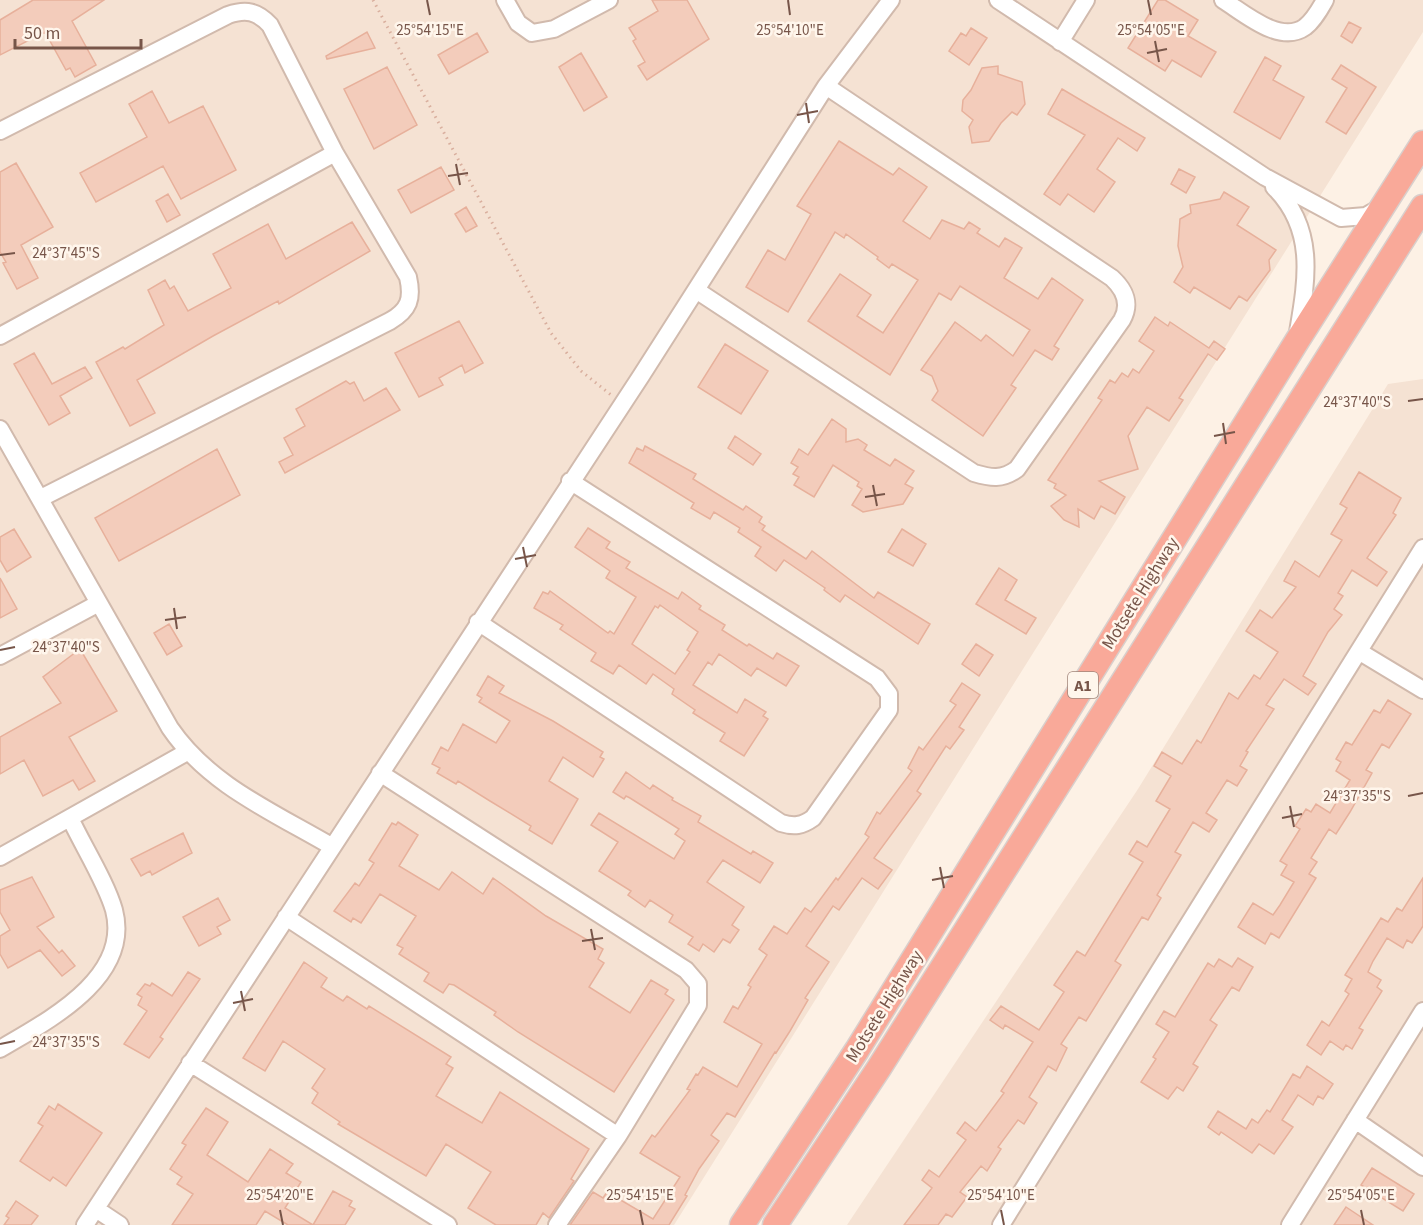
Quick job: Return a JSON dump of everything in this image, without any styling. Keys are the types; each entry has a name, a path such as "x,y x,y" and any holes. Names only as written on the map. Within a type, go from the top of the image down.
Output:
{"highway":[{"name":"Motsete Highway","path":"742,1225 857,1050 1297,341 1423,143"},
{"name":"Motsete Highway","path":"775,1225 879,1068 1423,207"}],"street":[{"path":"505,0 518,23 532,33 554,28 609,0"},
{"path":"85,1225 622,404 826,86 891,0"},
{"path":"998,0 1265,177 1341,218 1366,216 1384,205"},
{"path":"1060,42 1086,0"},
{"path":"1223,0 1282,32 1304,28 1325,0"},
{"path":"0,131 228,15 240,11 251,12 261,16 270,25 335,153 408,278 412,292 409,305 402,315 41,498"},
{"path":"696,290 974,473 996,479 1009,475 1017,469 1122,321 1127,311 1126,298 1122,287 1112,278 826,86"},
{"path":"0,336 335,153"},
{"path":"1265,177 1286,199 1297,221 1304,244 1308,271 1297,341"},
{"path":"0,429 6,457 41,498 99,603 187,752 218,780 331,846"},
{"path":"478,621 781,823 789,825 797,826 813,818 889,710 889,694 877,678 570,481"},
{"path":"1001,1225 1423,548"},
{"path":"0,656 99,603"},
{"path":"1360,652 1423,690"},
{"path":"0,857 187,752"},
{"path":"380,772 694,977 700,994 698,1005 618,1136 557,1225"},
{"path":"0,1049 66,1010 80,998 112,953 117,930 113,909 70,818"},
{"path":"286,917 618,1136"},
{"path":"1290,1225 1423,1011"},
{"path":"190,1063 448,1225"},
{"path":"1355,1120 1423,1167"},
{"path":"96,1209 120,1225"}],"path":[{"path":"373,0 551,333 581,371 622,404"}],"shaded area":[{"path":"0,0 1423,0 1423,32 674,1225 0,1225"},
{"path":"1423,379 1423,1225 847,1225 1138,789 1388,384"}],"building":[{"path":"33,0 104,0 72,21 96,65 75,77 70,68 66,70 45,32 0,55 0,20"},
{"path":"652,0 687,0 709,39 647,80 638,66 645,62 633,41 636,39 629,28 658,11"},
{"path":"1158,0 1165,0 1198,20 1188,36 1216,52 1201,77 1172,60 1165,71 1128,48"},
{"path":"1349,22 1361,28 1352,43 1341,36"},
{"path":"971,28 987,38 969,65 949,51 961,33 966,36"},
{"path":"367,32 375,48 327,59 326,56"},
{"path":"477,33 488,52 449,74 438,55"},
{"path":"581,53 607,97 584,111 559,67"},
{"path":"1265,57 1281,66 1273,80 1304,97 1280,139 1234,112"},
{"path":"1341,65 1376,87 1346,134 1326,122 1347,88 1332,79"},
{"path":"998,66 998,74 1022,82 1025,104 1017,115 1012,112 1001,123 989,141 972,143 969,127 973,120 962,111 963,100 982,68"},
{"path":"387,67 417,125 374,149 344,89"},
{"path":"1062,89 1145,138 1137,151 1118,138 1097,169 1115,182 1094,212 1068,194 1060,205 1044,194 1085,135 1048,114"},
{"path":"152,91 169,123 203,106 236,170 181,199 163,166 96,202 80,173 147,137 129,104"},
{"path":"839,141 893,175 899,168 927,187 903,221 930,239 942,220 964,229 969,222 980,229 977,233 999,247 1005,238 1022,248 1004,278 1038,299 1052,278 1083,300 1054,346 1059,349 1052,360 1035,350 1011,385 1016,388 983,436 932,400 938,391 932,376 921,370 955,322 981,341 986,335 1013,356 1030,330 960,286 951,300 939,293 890,375 808,321 840,274 871,295 857,316 883,333 918,280 892,264 889,268 877,259 878,257 846,234 844,238 835,232 788,312 746,287 768,250 785,260 811,214 797,206"},
{"path":"16,163 53,227 21,245 38,278 17,289 3,263 6,262 0,252 0,172"},
{"path":"441,167 454,190 411,213 398,190"},
{"path":"1179,169 1195,177 1186,193 1171,184"},
{"path":"1224,192 1249,207 1237,225 1276,250 1269,260 1270,270 1247,301 1239,296 1230,309 1194,287 1190,293 1174,282 1183,267 1178,246 1180,219 1191,213 1190,205 1220,199"},
{"path":"168,194 180,215 167,222 156,201"},
{"path":"466,207 477,226 466,232 455,214"},
{"path":"352,222 370,251 279,304 278,301 137,380 155,413 130,426 96,362 123,347 125,349 164,325 148,290 165,280 170,289 174,286 188,311 231,288 213,254 268,224 286,259"},
{"path":"1155,317 1168,326 1170,322 1209,348 1214,341 1225,349 1217,360 1208,354 1179,398 1183,400 1169,421 1147,407 1128,436 1138,469 1099,481 1125,497 1115,514 1101,506 1094,519 1078,509 1079,527 1064,520 1051,506 1066,495 1054,488 1056,484 1048,480 1102,400 1098,398 1110,380 1115,383 1122,373 1128,377 1133,369 1139,373 1154,351 1139,341"},
{"path":"459,321 483,363 465,373 462,365 439,378 443,385 419,397 395,353"},
{"path":"725,344 768,371 741,414 698,387"},
{"path":"34,353 52,384 85,367 92,378 60,396 70,413 49,425 14,364"},
{"path":"346,381 350,384 354,382 364,401 386,388 400,410 285,473 279,462 293,455 284,438 305,426 296,409"},
{"path":"832,419 846,429 846,442 858,439 867,445 864,450 890,466 895,459 914,471 905,484 913,488 903,504 863,512 852,505 862,489 857,486 859,482 833,465 814,497 794,485 799,477 793,474 798,467 791,463 799,449 808,455"},
{"path":"735,436 761,454 753,465 728,448"},
{"path":"645,446 696,474 693,479 743,510 746,506 762,517 759,522 765,526 762,530 806,559 812,551 874,598 878,592 930,624 918,644 845,595 840,602 824,590 825,588 784,560 776,571 755,556 761,547 738,532 740,528 714,512 710,519 691,508 694,503 629,463 637,448 643,451"},
{"path":"217,449 240,495 119,561 95,518"},
{"path":"1359,472 1401,498 1393,513 1396,515 1367,558 1387,572 1377,586 1352,570 1338,593 1343,596 1334,609 1342,615 1328,632 1303,676 1316,684 1308,695 1284,679 1266,705 1274,709 1246,751 1248,752 1240,766 1247,770 1237,786 1227,780 1206,813 1217,820 1209,832 1193,822 1175,852 1181,855 1157,895 1161,898 1148,920 1142,917 1115,961 1121,965 1086,1021 1079,1017 1061,1044 1067,1048 1056,1071 1048,1066 1029,1097 1037,1103 1024,1124 1018,1120 998,1147 1001,1149 987,1171 981,1166 960,1192 967,1197 952,1217 946,1214 938,1225 904,1225 932,1188 922,1180 929,1170 939,1177 966,1140 957,1133 965,1122 976,1131 1004,1093 1001,1091 1033,1042 1005,1025 1003,1029 990,1020 1001,1006 1039,1030 1064,992 1054,985 1077,951 1085,956 1143,862 1129,854 1137,841 1147,847 1170,809 1156,801 1171,776 1154,766 1162,752 1182,764 1197,740 1201,743 1229,693 1238,699 1254,675 1260,679 1278,652 1246,631 1260,610 1272,618 1296,587 1284,581 1295,561 1319,577 1342,540 1331,534 1347,508 1340,504"},
{"path":"588,528 610,542 606,548 630,562 626,568 678,599 682,592 701,606 699,609 725,625 722,630 747,646 749,644 773,659 777,653 799,666 786,686 757,668 751,676 719,654 712,665 708,662 693,685 737,713 745,699 766,712 763,716 768,719 744,756 720,741 725,733 693,713 695,710 672,694 674,689 653,674 646,684 619,665 613,674 591,661 596,653 560,629 563,625 534,608 543,592 548,594 550,591 608,633 610,631 614,634 636,597 606,578 610,571 575,547","holes":["660,605 698,632 687,650 690,652 675,674 632,644 655,606 658,608"]},
{"path":"14,529 31,557 7,572 0,560 0,537"},
{"path":"902,529 926,544 913,566 888,552"},
{"path":"999,568 1017,580 1005,600 1036,618 1026,634 976,604"},
{"path":"0,578 17,609 0,618"},
{"path":"169,624 182,646 167,655 154,633"},
{"path":"976,644 993,655 979,676 962,664"},
{"path":"80,649 117,711 69,737 95,781 79,790 73,780 43,796 24,760 0,774 0,737 61,703 43,677"},
{"path":"488,676 504,686 499,693 553,721 603,752 600,757 604,759 593,777 563,757 549,781 578,799 552,844 529,830 531,826 458,781 456,784 437,773 440,768 432,764 441,747 448,751 463,724 496,743 510,721 479,702 482,698 477,695"},
{"path":"962,683 980,695 959,727 964,730 950,749 946,746 917,791 921,794 874,858 892,870 878,889 862,878 839,910 833,906 806,946 829,962 805,998 808,1000 790,1031 735,1117 727,1113 711,1135 719,1141 699,1169 685,1195 687,1196 669,1225 570,1225 593,1192 603,1198 607,1192 653,1219 680,1177 640,1153 652,1135 655,1137 659,1132 690,1090 687,1089 703,1067 737,1087 762,1044 724,1022 733,1006 738,1009 751,987 748,985 767,955 759,949 774,926 787,934 805,908 811,912 836,878 838,880 869,837 865,834 877,812 880,814 912,771 908,768 919,747 923,750 956,705 950,701"},
{"path":"1388,700 1411,714 1389,748 1382,744 1366,770 1372,773 1336,834 1329,829 1311,858 1317,862 1309,874 1316,878 1279,938 1271,933 1265,944 1238,927 1253,903 1273,915 1280,905 1294,882 1281,875 1287,865 1280,861 1300,829 1295,826 1306,809 1311,812 1316,804 1330,813 1350,780 1336,771 1341,762 1336,759 1346,742 1352,745 1374,710 1380,713"},
{"path":"626,772 650,789 653,785 673,798 672,800 701,816 698,822 751,854 753,851 773,863 760,883 723,860 707,882 744,907 732,925 739,930 730,943 723,939 714,952 703,944 699,951 688,944 693,937 669,922 673,915 650,900 645,907 628,895 631,891 599,871 618,842 591,825 599,813 674,859 685,841 675,834 679,829 630,798 626,796 624,799 613,792"},
{"path":"398,822 418,835 399,866 439,890 452,872 483,894 493,878 546,916 603,949 598,959 604,963 589,987 630,1013 651,980 668,990 665,994 674,1000 614,1092 518,1032 494,1015 496,1012 454,985 449,984 443,993 424,981 429,973 399,954 403,948 397,945 416,916 380,894 361,923 353,918 351,922 334,911 355,883 359,886 374,863 369,860 392,823 396,825"},
{"path":"183,833 192,853 152,875 150,871 141,876 131,859"},
{"path":"32,877 54,917 37,927 59,953 62,950 75,966 62,976 40,950 8,968 0,954 0,936 10,930 0,912 0,890"},
{"path":"1423,878 1423,926 1412,943 1407,940 1403,948 1387,938 1368,972 1381,980 1377,987 1382,991 1359,1028 1363,1030 1352,1049 1346,1045 1343,1050 1330,1041 1321,1055 1307,1045 1322,1021 1329,1026 1349,994 1345,991 1352,979 1345,975 1381,918 1388,922 1397,908 1402,911"},
{"path":"218,898 230,920 217,927 221,934 199,946 183,917"},
{"path":"1238,958 1253,967 1239,991 1232,987 1210,1020 1217,1025 1193,1064 1198,1067 1183,1091 1177,1087 1168,1099 1141,1082 1156,1059 1153,1057 1169,1032 1156,1024 1164,1011 1175,1017 1208,963 1214,967 1219,959 1232,967"},
{"path":"304,962 327,978 321,987 343,1001 347,996 367,1009 369,1006 451,1057 446,1064 453,1068 436,1096 482,1123 500,1092 589,1149 571,1179 574,1181 549,1218 543,1213 536,1225 496,1225 468,1208 491,1172 446,1144 426,1176 338,1124 340,1122 312,1103 318,1093 312,1088 325,1069 283,1041 265,1071 243,1058"},
{"path":"188,972 200,979 160,1037 163,1039 149,1058 124,1044 147,1011 138,1005 142,997 137,994 145,984 150,986 152,983 172,996"},
{"path":"1307,1066 1333,1084 1323,1099 1318,1096 1313,1105 1298,1095 1282,1120 1293,1127 1274,1154 1259,1144 1252,1153 1221,1132 1219,1135 1208,1127 1218,1111 1246,1129 1252,1119 1258,1123 1267,1110 1270,1112 1293,1074 1300,1078"},
{"path":"58,1104 102,1133 66,1186 53,1177 50,1181 20,1161 43,1126 38,1123 49,1106 55,1110"},
{"path":"206,1108 228,1122 207,1155 248,1182 270,1149 293,1164 286,1173 301,1182 285,1208 313,1225 288,1225 265,1211 256,1225 172,1225 193,1194 177,1184 182,1177 170,1169 186,1145 182,1143"},
{"path":"1372,1168 1414,1194 1403,1211 1361,1185"},
{"path":"333,1191 352,1201 349,1206 355,1209 345,1225 313,1225"},
{"path":"16,1201 38,1216 31,1225 4,1225 9,1218 6,1216"},
{"path":"1346,1207 1373,1225 1334,1225"}]}
